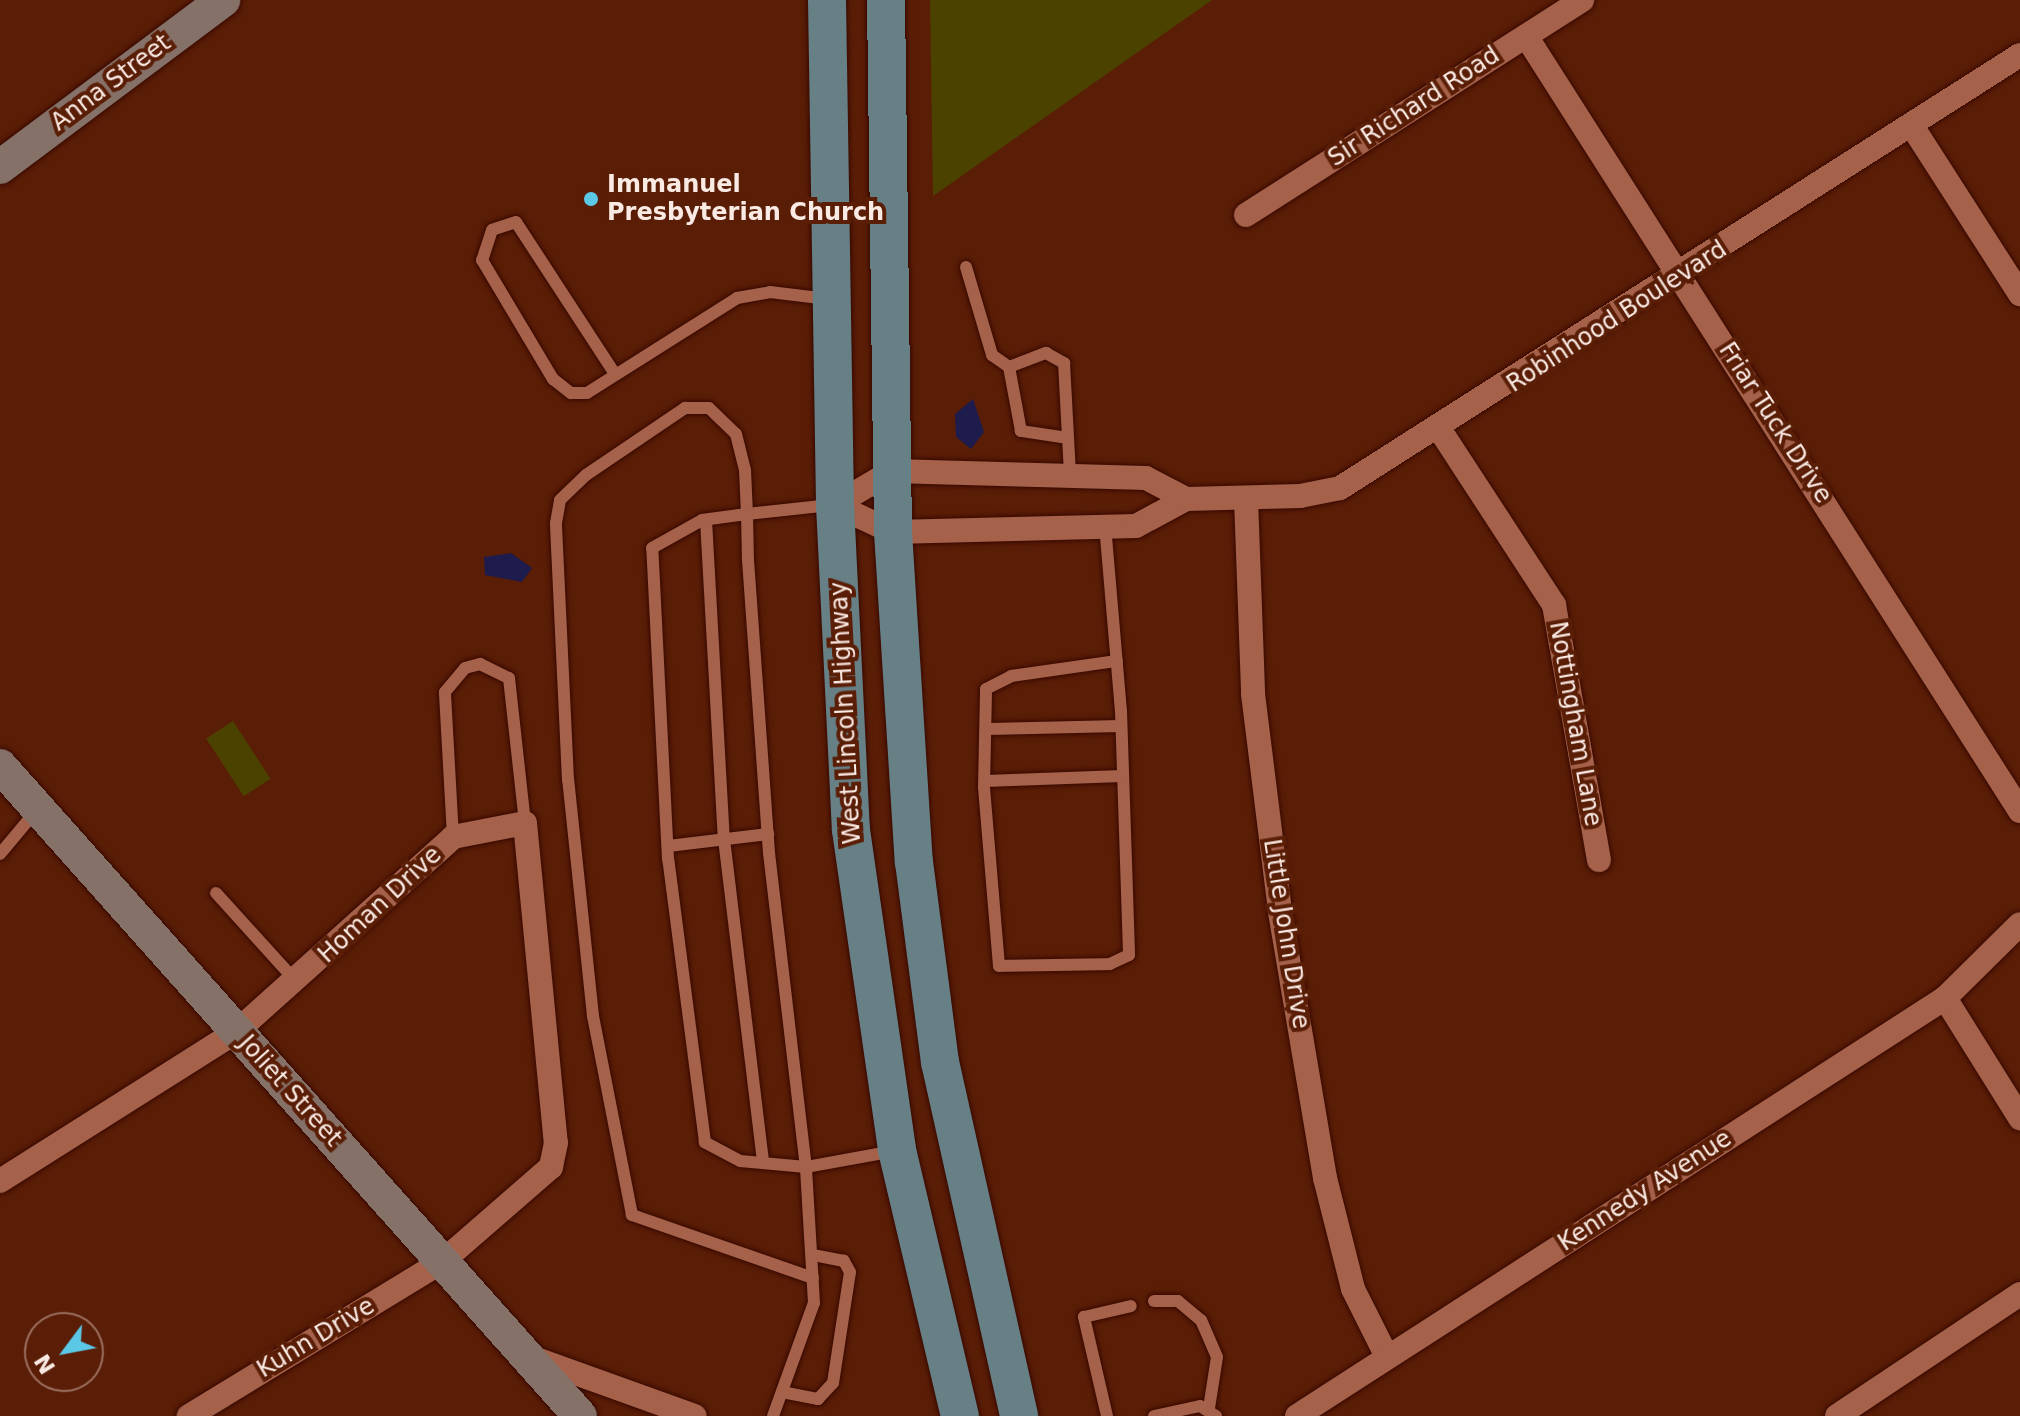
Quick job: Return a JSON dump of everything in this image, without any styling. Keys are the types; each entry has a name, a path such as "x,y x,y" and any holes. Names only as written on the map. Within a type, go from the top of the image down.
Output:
{"main road":[{"name":"West Lincoln Highway","path":"827,0 835,505 851,830 897,1150 960,1416"},
{"path":"886,0 893,532 914,862 938,1047 1019,1416"}],"street":[{"name":"Anna Street","path":"0,167 223,0"},
{"name":"Sir Richard Road","path":"1246,215 1582,0"},
{"name":"Friar Tuck Drive","path":"1526,36 2020,811"},
{"name":"Robinhood Boulevard","path":"892,471 1146,478 1186,499 1246,499 1340,488 1440,430 1681,277 2020,55"},
{"path":"1912,126 2020,294"},
{"name":"Nottingham Lane","path":"1440,430 1554,605 1599,860"},
{"path":"835,505 892,471"},
{"name":"Robinhood Boulevard","path":"835,505 893,532 1136,526 1186,499"},
{"name":"Little John Drive","path":"1246,499 1253,694 1283,927 1325,1178 1353,1289 1387,1357"},
{"name":"Joliet Street","path":"0,766 580,1416"},
{"path":"443,1261 551,1167 556,1143 525,823"},
{"name":"Homan Drive","path":"0,1181 236,1032 297,983 453,837 525,823"},
{"name":"Kennedy Avenue","path":"1297,1416 1945,998 1989,961 2020,924"},
{"path":"1945,998 2020,1118"},
{"name":"Kuhn Drive","path":"189,1416 443,1261"},
{"path":"1837,1416 2020,1294"},
{"path":"528,1356 695,1416"}],"lane":[{"path":"615,374 516,222 492,230 482,260 553,379 571,393 587,393 737,298 770,292 832,299"},
{"path":"966,267 992,355 1009,367 1021,431 1068,438"},
{"path":"1009,367 1046,353 1059,357 1070,475"},
{"path":"773,1416 814,1303 813,1255 806,1167 768,834 747,514 736,434 709,408 685,408 560,500 568,780 593,1016 632,1215 813,1278"},
{"path":"835,505 706,520 652,548 668,846 705,1142 740,1161 806,1167 897,1150"},
{"path":"706,520 724,839 763,1163"},
{"path":"1105,525 1117,661 1121,726 1129,955 1110,964 999,966 985,781 988,729 986,689 1011,676 1117,661"},
{"path":"453,837 445,692 465,668 480,664 509,678 525,823"},
{"path":"988,729 1121,726"},
{"path":"985,781 1122,776"},
{"path":"0,854 38,809"},
{"path":"668,846 768,834"},
{"path":"216,893 297,983"},
{"path":"782,1392 818,1399 833,1383 850,1272 844,1261 813,1255"},
{"path":"1154,1301 1178,1301 1201,1320 1217,1357 1213,1412 1154,1416"},
{"path":"1107,1416 1084,1317 1131,1306"}],"shaded area":[{"path":"930,0 1212,0 933,196"},
{"path":"973,399 984,432 971,449 956,437 955,414"},
{"path":"511,553 532,568 522,582 485,575 484,557"},
{"path":"233,721 271,779 244,796 206,738"}],"place":[{"name":"Immanuel Presbyterian Church","path":"591,199"}]}
